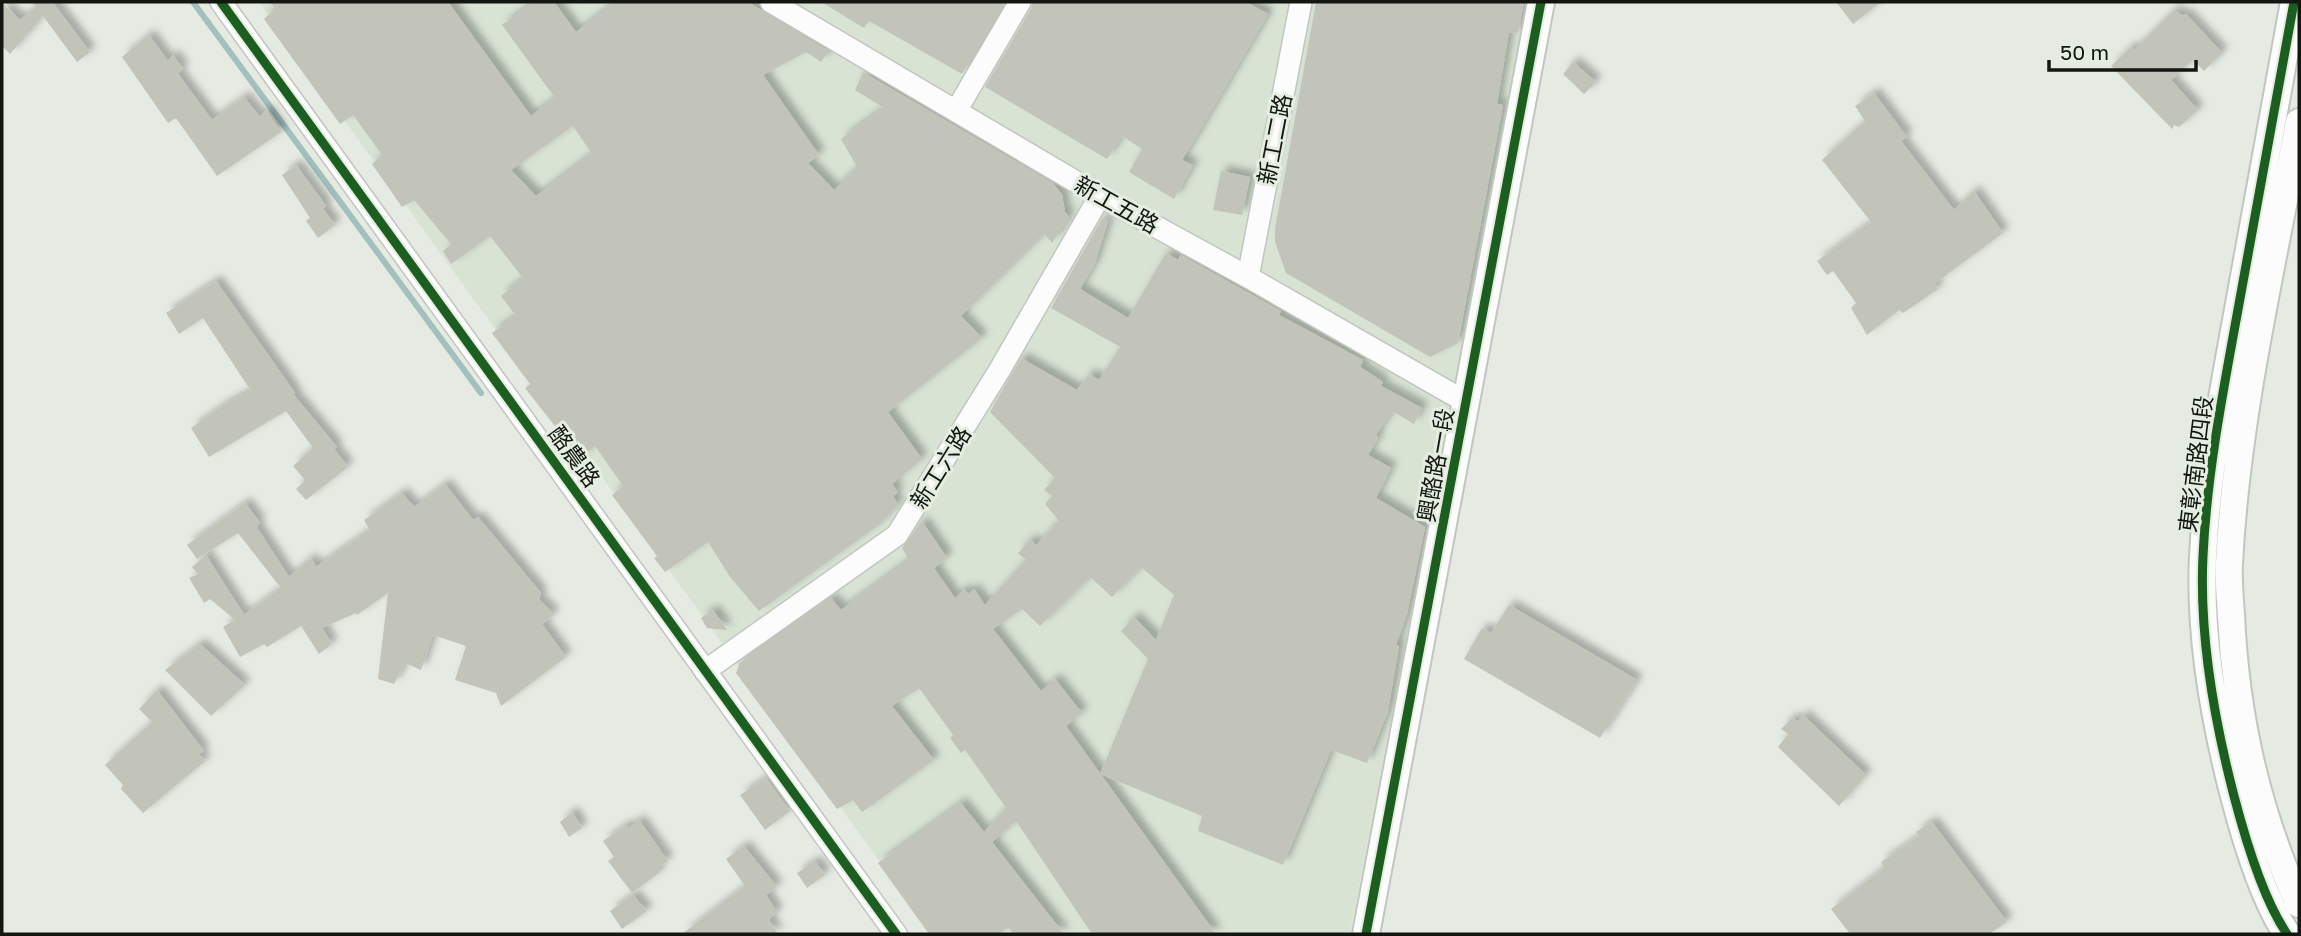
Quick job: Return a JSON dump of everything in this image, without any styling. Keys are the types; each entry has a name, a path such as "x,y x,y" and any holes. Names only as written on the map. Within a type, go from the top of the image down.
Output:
{"street":[{"name":"酪農路","path":"221,2 896,934"},
{"name":"新工五路","path":"771,2 1100,196 1248,276 1466,402"},
{"path":"956,111 1020,2"},
{"name":"新工二路","path":"1248,276 1301,2"},
{"name":"興酪路一段","path":"1366,934 1541,2"},
{"name":"東彰南路四段","path":"2284,930 2244,830 2221,748 2208,659 2203,556 2218,422 2294,2"},
{"name":"東彰南路四段","path":"2299,122 2244,423 2229,565 2233,657 2243,733 2261,803 2284,872 2299,904"},
{"name":"新工六路","path":"705,671 897,535 986,393 1100,196"}],"shaded area":[{"path":"259,2 1527,2 1350,934 932,934"}],"building":[{"path":"33,2 55,2 90,52 77,62 43,16 10,54 2,46 2,3 20,20 36,7"},
{"path":"270,2 448,2 531,116 555,98 502,25 534,2 554,2 576,32 615,2 748,2 829,51 821,62 806,52 763,75 819,155 808,163 834,190 857,167 841,139 884,108 855,90 863,72 1053,183 1062,195 1065,212 1069,217 1052,243 1044,234 961,316 982,338 888,412 922,459 892,484 898,492 893,496 898,505 876,527 759,611 730,577 708,542 665,572 654,558 657,556 612,495 623,486 595,446 580,458 525,388 530,384 492,333 516,316 501,296 523,278 490,236 451,264 443,251 451,244 414,200 402,207 372,164 382,155 353,115 340,124 264,19 275,9","holes":["573,126 592,154 536,196 511,170"]},
{"path":"821,2 1005,2 962,74 869,21 864,28"},
{"path":"1033,2 1246,2 1268,14 1182,160 1193,165 1174,199 1129,172 1142,149 1122,136 1107,159 985,87"},
{"path":"1316,2 1524,2 1518,33 1509,32 1497,104 1503,105 1458,343 1430,357 1286,273 1275,242 1275,229"},
{"path":"1836,2 1881,2 1853,24"},
{"path":"2174,10 2183,16 2186,14 2222,53 2204,71 2193,60 2171,80 2198,110 2179,127 2174,125 2172,129 2111,66 2131,47 2134,50"},
{"path":"149,35 168,61 173,55 183,69 178,74 212,120 244,97 260,117 266,110 281,132 217,176 176,118 168,123 122,57"},
{"path":"1573,62 1596,82 1584,94 1563,74"},
{"path":"1874,93 1907,137 1901,141 1954,210 1974,191 2003,233 1934,284 1938,289 1903,313 1899,310 1867,335 1851,308 1856,303 1833,271 1827,275 1817,261 1871,222 1822,160 1865,121 1855,106"},
{"path":"296,165 326,206 323,209 335,225 318,238 306,221 310,218 282,175"},
{"path":"1221,171 1250,177 1242,215 1213,210"},
{"path":"1102,219 1108,221 1095,263 1080,289 1128,318 1166,253 1178,260 1181,255 1281,311 1279,315 1363,360 1360,367 1383,382 1381,386 1422,408 1414,424 1392,411 1376,435 1378,438 1368,455 1391,468 1376,498 1425,527 1407,614 1396,645 1399,646 1388,711 1367,763 1331,750 1283,865 1198,831 1202,816 1101,774 1216,934 1092,934 1016,821 992,842 1064,934 1013,934 1008,927 999,934 929,934 878,863 961,803 984,832 1006,808 965,750 961,753 950,738 953,735 919,688 892,706 934,760 862,812 853,800 837,809 736,673 740,663 831,598 841,610 909,560 902,548 922,521 947,558 934,568 955,598 964,589 968,594 974,589 985,605 1026,560 1018,553 1030,540 1036,545 1059,521 1045,504 1052,496 1044,490 1055,478 990,412 1021,358 1077,390 1089,374 1099,380 1120,347 1051,308","holes":["1141,567 1174,595 1156,640 1134,617 1121,631 1148,659 1100,773 1066,726 1082,713 1055,679 1041,691 993,629 1022,609 1040,626 1090,577 1112,597"]},
{"path":"216,281 295,393 293,394 337,447 334,449 348,467 306,500 296,489 305,480 293,466 313,448 286,411 209,457 191,428 224,405 251,391 203,318 179,334 166,313"},
{"path":"445,484 473,520 478,517 541,593 539,599 554,615 542,624 566,657 501,706 496,693 455,680 466,646 433,635 421,670 405,663 394,684 378,679 388,593 357,615 356,613 322,628 332,644 319,654 301,626 267,647 264,644 240,657 223,627 235,620 210,599 204,603 189,578 198,574 192,567 206,555 244,615 281,588 238,533 197,559 187,545 245,503 260,523 256,526 289,577 311,558 316,567 370,530 364,520 402,493 414,507"},
{"path":"1509,605 1637,680 1600,738 1464,659 1482,628 1491,633"},
{"path":"713,610 727,630 707,628 701,618"},
{"path":"200,644 245,685 211,716 165,670"},
{"path":"157,690 204,751 199,754 205,761 143,813 121,789 123,785 105,765 152,722 139,709"},
{"path":"1803,715 1866,775 1839,806 1778,747 1788,734 1781,729 1792,718 1798,722"},
{"path":"766,778 790,811 765,830 740,795"},
{"path":"572,812 582,828 569,837 560,822"},
{"path":"639,820 668,861 657,868 660,872 632,893 608,861 614,857 603,841 626,825 629,828"},
{"path":"1932,822 2007,922 1989,934 1850,934 1831,909 1884,868 1881,862 1919,836 1916,832"},
{"path":"744,846 777,887 766,895 777,912 769,920 778,934 682,934 745,886 726,859"},
{"path":"815,861 825,875 807,888 797,873"},
{"path":"633,895 647,911 622,929 610,911"}],"waterway":[{"path":"193,2 481,393"}],"cycle path":[{"path":"221,2 896,934"},
{"path":"1366,934 1541,2"},
{"path":"2287,934 2270,904 2256,868 2227,767 2214,707 2202,586 2208,492 2217,429 2294,2"}]}
